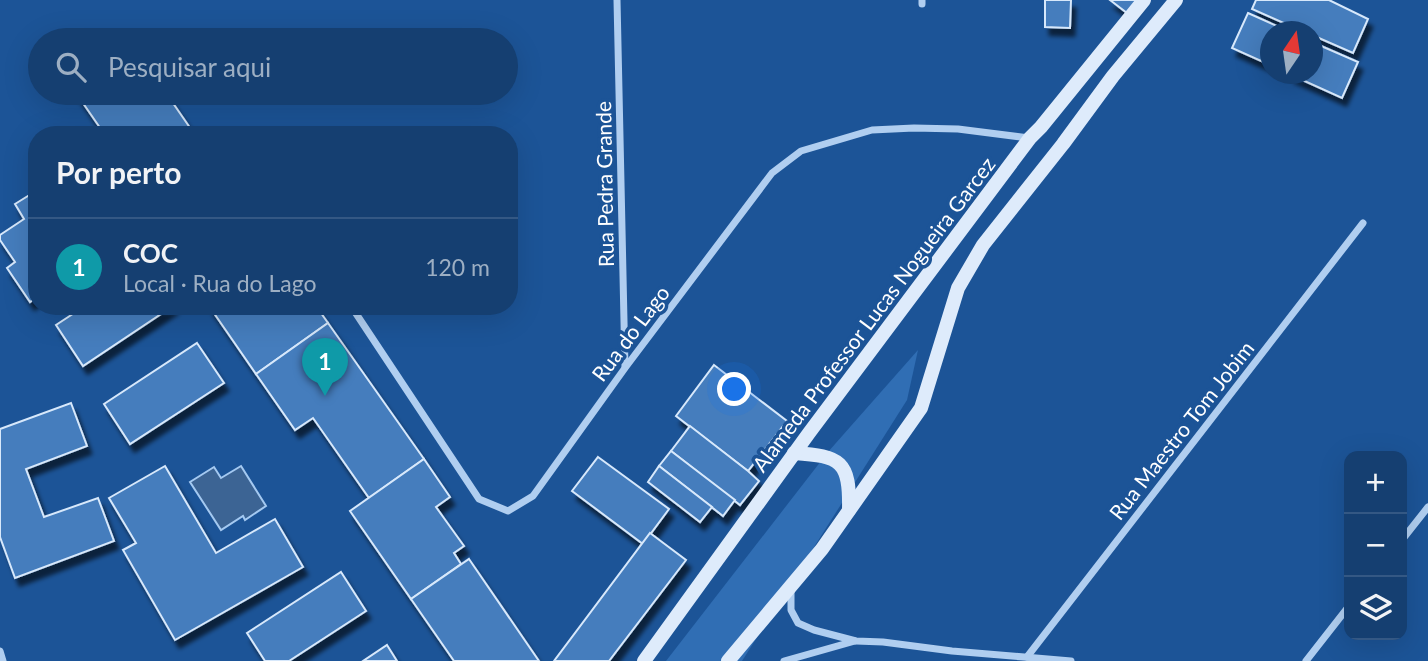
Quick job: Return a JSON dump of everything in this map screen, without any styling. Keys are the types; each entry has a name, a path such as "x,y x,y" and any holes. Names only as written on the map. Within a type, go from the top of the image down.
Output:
{"main road":[{"name":"Alameda Professor Lucas Nogueira Garcez","path":"645,661 794,453 1030,138 1144,0"},
{"path":"728,661 822,549 921,408 958,288 983,245 1113,76 1177,0"},
{"path":"794,453 831,458 841,465 849,484 849,511"}],"street":[{"name":"Rua Pedra Grande","path":"617,0 625,368"},
{"name":"Rua do Lago","path":"357,315 479,499 508,511 533,496 625,368 772,173 801,151 872,130 958,129 1030,138"},
{"name":"Rua Maestro Tom Jobim","path":"1027,657 1363,223"},
{"path":"1407,534 1428,507"},
{"path":"791,586 791,610 798,623 814,630 856,641 1071,661"},
{"path":"1306,661 1344,612"},
{"path":"784,661 856,641"},
{"path":"0,651 3,661"}],"shaded area":[{"path":"918,350 907,400 742,661 666,661 828,452"},
{"path":"241,466 266,506 245,520 243,516 221,530 190,482 214,467 221,478"}],"building":[{"path":"1045,0 1071,0 1070,28 1045,27"},
{"path":"1110,0 1137,0 1127,13"},
{"path":"1256,0 1329,0 1368,19 1353,53 1323,40 1323,21 1279,21 1252,9"},
{"path":"1248,13 1266,21 1260,21 1260,61 1232,48"},
{"path":"1323,47 1358,62 1342,98 1311,84 1323,84"},
{"path":"84,105 174,105 189,126 99,126"},
{"path":"28,196 28,299 7,268 15,262 0,240 0,235 24,219 15,204"},
{"path":"71,315 160,315 83,366 56,325"},
{"path":"215,315 322,315 328,323 256,374"},
{"path":"328,323 424,459 369,498 313,418 295,430 256,374"},
{"path":"197,343 224,383 130,444 104,404"},
{"path":"714,365 787,421 748,471 676,416"},
{"path":"71,403 87,446 26,469 44,517 98,498 114,541 15,578 0,537 0,429"},
{"path":"690,426 759,481 740,505 671,451"},
{"path":"671,451 735,500 723,516 659,466"},
{"path":"598,457 669,509 643,544 572,491"},
{"path":"424,459 450,497 436,507 464,546 454,553 461,564 411,599 350,511"},
{"path":"165,466 216,553 275,519 303,567 175,640 123,550 136,543 109,498"},
{"path":"659,466 712,507 700,522 648,482"},
{"path":"650,533 686,560 609,661 554,661"},
{"path":"469,559 539,661 454,661 411,599"},
{"path":"341,572 366,611 289,661 265,661 247,633"},
{"path":"387,645 397,661 363,661"}],"place":[{"name":"COC","path":"325,396"}]}
